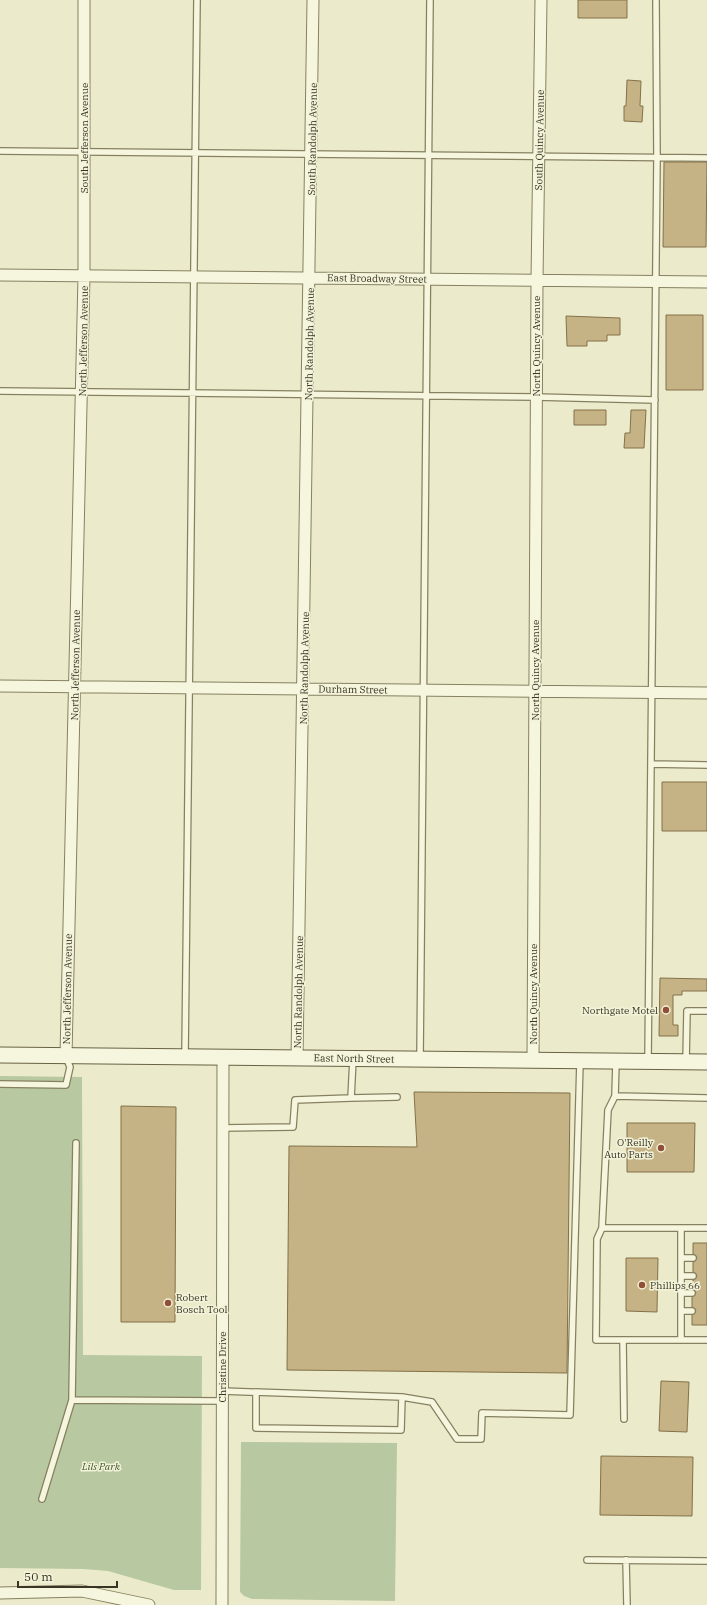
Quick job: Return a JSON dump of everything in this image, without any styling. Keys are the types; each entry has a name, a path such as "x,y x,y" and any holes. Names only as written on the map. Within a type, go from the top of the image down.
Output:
{"street":[{"name":"South Jefferson Avenue","path":"84,0 84,276"},
{"name":"South Randolph Avenue","path":"310,278 313,0"},
{"name":"South Quincy Avenue","path":"537,280 541,0"},
{"name":"East Broadway Street","path":"0,275 707,282"},
{"name":"North Jefferson Avenue","path":"66,1055 84,276"},
{"name":"North Randolph Avenue","path":"297,1058 310,278"},
{"name":"North Quincy Avenue","path":"533,1060 537,280"},
{"name":"Durham Street","path":"0,686 707,693"},
{"name":"East North Street","path":"0,1055 707,1062"},
{"name":"Christine Drive","path":"222,1057 222,1605"},
{"path":"0,1593 82,1591 149,1605"}],"lane":[{"path":"185,1057 197,0"},
{"path":"420,1059 430,0"},
{"path":"648,1062 657,158 656,0"},
{"path":"0,151 707,158"},
{"path":"0,391 536,397 654,400"},
{"path":"651,764 707,765"},
{"path":"686,1062 687,1010 707,1011"},
{"path":"0,1084 66,1085 70,1067 66,1055"},
{"path":"352,1098 353,1058"},
{"path":"72,1400 222,1396 256,1392 402,1397 432,1402 457,1439 481,1440 482,1413 570,1414 580,1061"},
{"path":"616,1061 615,1096 608,1110 602,1228 597,1239 596,1340 707,1340"},
{"path":"615,1096 707,1098"},
{"path":"222,1128 293,1127 295,1100 397,1097"},
{"path":"42,1499 72,1400 76,1143"},
{"path":"602,1228 707,1228"},
{"path":"681,1229 681,1340"},
{"path":"681,1258 693,1258"},
{"path":"681,1276 692,1276"},
{"path":"681,1293 692,1293"},
{"path":"681,1311 692,1311"},
{"path":"623,1340 624,1419"},
{"path":"256,1392 256,1428 401,1430 402,1397"},
{"path":"587,1560 707,1561"},
{"path":"626,1560 627,1605"}],"green space":[{"name":"Lils Park","path":"0,1076 82,1077 83,1355 202,1356 201,1590 174,1590 108,1571 83,1569 0,1568"},
{"path":"241,1442 397,1443 395,1601 252,1599 244,1596 240,1592"}],"building":[{"path":"578,0 627,0 627,18 578,18"},
{"path":"627,80 641,81 640,106 643,106 642,122 624,121"},
{"path":"664,162 707,162 706,247 663,247"},
{"path":"666,315 703,315 703,390 666,390"},
{"path":"566,316 620,318 620,335 607,335 607,341 587,341 587,346 567,346"},
{"path":"574,410 606,410 606,425 574,425"},
{"path":"631,410 646,410 644,448 624,448 625,433 630,433"},
{"path":"662,782 707,782 707,831 662,831"},
{"name":"Northgate Motel","path":"660,978 707,979 707,991 682,991 682,995 673,995 673,1025 678,1025 678,1036 659,1036"},
{"path":"414,1092 570,1093 567,1373 287,1370 289,1146 417,1147"},
{"path":"121,1106 176,1107 175,1322 121,1322"},
{"name":"O'Reilly Auto Parts","path":"627,1123 695,1123 694,1172 627,1172"},
{"name":"Phillips 66","path":"693,1243 707,1243 707,1325 692,1325 692,1315 696,1311 692,1307 692,1297 696,1293 692,1289 693,1280 697,1276 693,1272 693,1262 697,1258 693,1254"},
{"name":"Phillips 66","path":"626,1258 658,1258 657,1312 626,1311"},
{"path":"661,1381 689,1382 687,1432 659,1431"},
{"path":"601,1456 693,1457 692,1516 600,1515"}],"place":[{"name":"Northgate Motel","path":"666,1010"},
{"name":"O'Reilly Auto Parts","path":"661,1148"},
{"name":"Phillips 66","path":"642,1285"},
{"name":"Robert Bosch Tool","path":"168,1303"}]}
